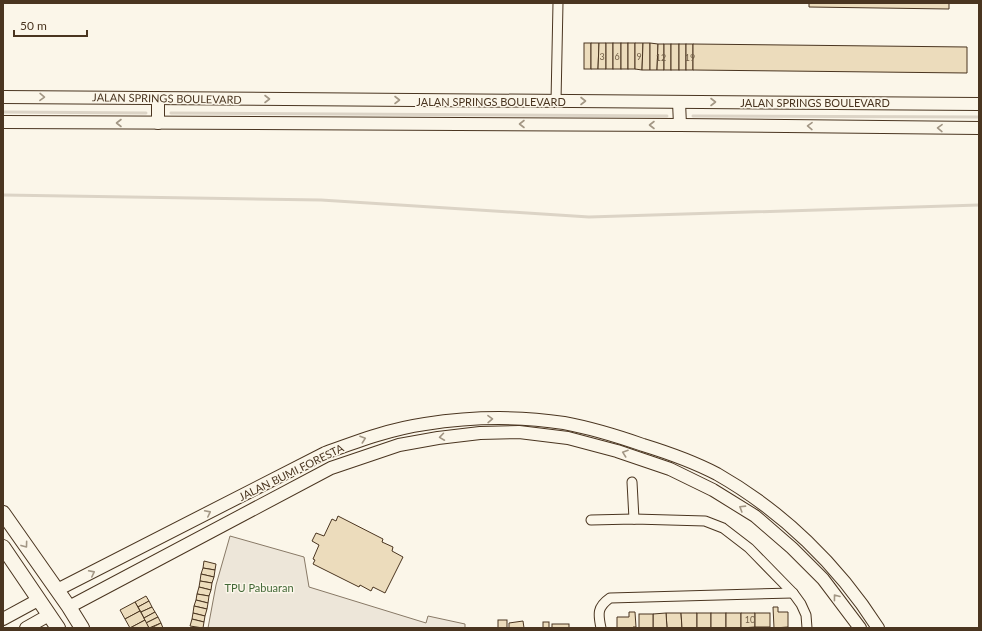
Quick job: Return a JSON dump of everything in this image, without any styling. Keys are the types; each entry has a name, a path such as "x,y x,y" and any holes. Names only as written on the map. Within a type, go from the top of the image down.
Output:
{"main road":[{"name":"JALAN SPRINGS BOULEVARD","path":"3,97 979,104"},
{"path":"158,98 158,123"},
{"path":"679,102 680,125"},
{"path":"3,122 979,128"},
{"name":"JALAN BUMI FORESTA","path":"57,590 278,477 325,454 365,438 426,424 480,419 514,418 564,423 613,435 676,455 717,474 762,504 799,533 819,552 839,574 876,627"},
{"name":"JALAN BUMI FORESTA","path":"69,607 330,468 399,445 438,438 480,433 519,432 568,438 617,451 670,469 713,490 755,516 792,548 823,579 860,628"},
{"path":"278,477 286,492"},
{"path":"3,513 82,628"},
{"path":"3,547 58,628"},
{"path":"3,619 38,600"},
{"path":"26,628 49,615"}],"street":[{"path":"556,101 558,3"},
{"path":"632,482 634,520"},
{"path":"591,520 706,521 715,524 723,528 749,548 793,593 801,604 806,615 807,628"},
{"path":"601,628 599,609 602,604 610,598 793,593"}],"green space":[{"name":"TPU Pabuaran","path":"230,536 304,557 309,587 426,623 428,616 465,624 465,628 208,628 216,585"}],"building":[{"path":"809,3 949,3 949,9 809,7"},
{"path":"584,43 591,43 591,69 584,69"},
{"path":"591,43 599,43 598,69 591,69"},
{"path":"599,43 606,43 606,69 598,69"},
{"path":"606,43 613,43 613,69 606,69"},
{"path":"613,43 621,43 621,69 613,69"},
{"path":"621,43 628,43 628,69 621,69"},
{"path":"628,43 635,43 635,69 628,69"},
{"path":"635,43 643,43 642,70 635,69"},
{"path":"643,43 650,43 650,70 642,70"},
{"path":"650,43 658,44 657,70 650,70"},
{"path":"658,44 664,44 664,70 657,70"},
{"path":"664,44 671,44 671,70 664,70"},
{"path":"671,44 679,44 679,70 671,70"},
{"path":"679,44 686,44 686,70 679,70"},
{"path":"686,44 693,44 693,70 686,70"},
{"path":"693,44 967,47 967,73 693,70"},
{"path":"338,516 383,539 382,542 393,547 392,551 403,557 385,593 373,587 371,591 360,585 359,587 313,564 315,560 313,559 319,545 312,541 316,533 324,536 332,519 336,521"},
{"path":"204,561 216,564 215,570 203,568"},
{"path":"203,568 215,570 214,577 201,574"},
{"path":"201,574 214,577 212,583 200,581"},
{"path":"200,581 212,583 211,590 199,587"},
{"path":"199,587 211,590 209,596 197,594"},
{"path":"197,594 209,596 208,603 196,600"},
{"path":"146,596 149,601 138,607 135,602"},
{"path":"196,600 208,603 207,609 194,606"},
{"path":"149,601 152,607 141,612 138,607"},
{"path":"135,602 140,611 125,619 120,610"},
{"path":"194,606 207,609 205,616 193,613"},
{"path":"152,607 155,612 144,618 141,612"},
{"path":"773,607 778,607 778,612 788,612 788,627 774,628"},
{"path":"140,611 145,620 130,628 125,619"},
{"path":"155,612 158,617 146,623 144,618"},
{"path":"629,612 635,612 636,627 617,628 617,617 629,617"},
{"path":"193,613 205,616 204,622 192,619"},
{"path":"666,613 681,613 682,628 667,628"},
{"path":"666,613 667,628 653,628 653,614"},
{"path":"681,613 697,613 697,628 682,628"},
{"path":"697,613 711,613 711,628 697,628"},
{"path":"711,613 726,613 726,628 711,628"},
{"path":"726,613 741,613 741,628 726,628"},
{"path":"741,613 755,613 755,627 741,628"},
{"path":"755,613 770,613 770,627 755,627"},
{"path":"639,614 653,614 653,628 639,628"},
{"path":"158,617 161,623 149,628 146,623"},
{"path":"192,619 204,622 203,628 190,626"},
{"path":"145,620 149,628 130,628"},
{"path":"498,620 507,620 507,628 498,628"},
{"path":"523,621 524,628 509,628 509,623"},
{"path":"543,622 549,622 549,628 543,628"},
{"path":"161,623 163,628 151,628"},
{"path":"552,624 569,624 569,628 552,628"}],"waterway":[{"path":"3,112 146,113"},
{"path":"171,113 667,116"},
{"path":"693,116 979,117"},
{"path":"3,195 321,200 589,217 979,205"}]}
